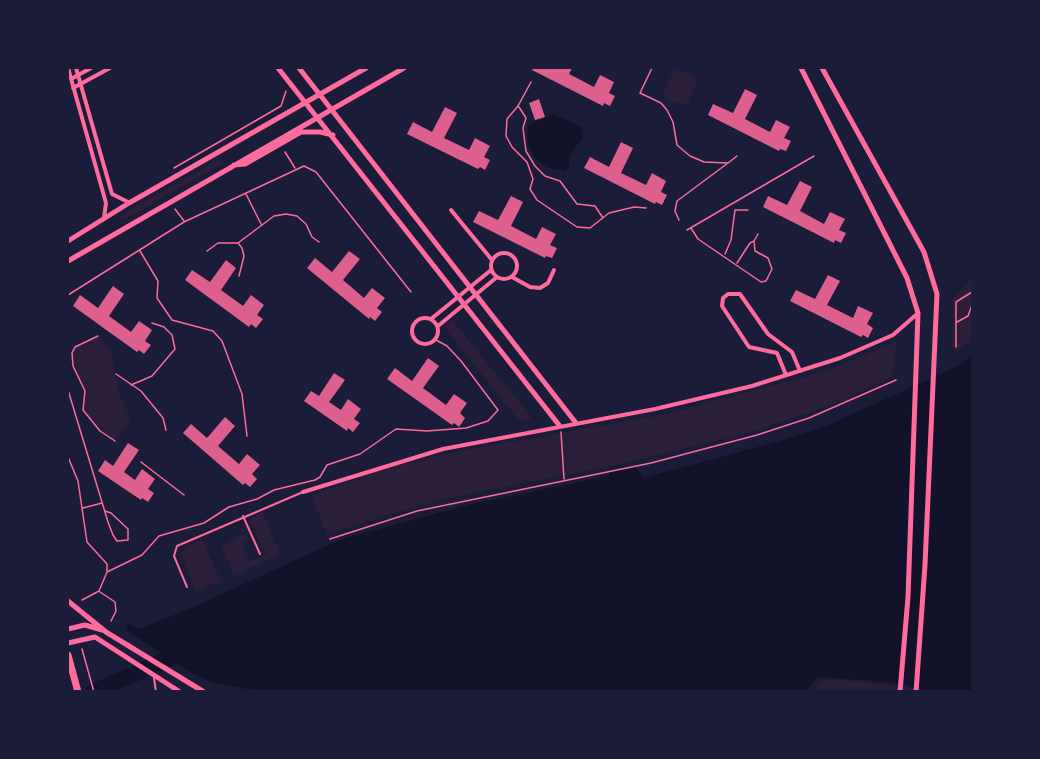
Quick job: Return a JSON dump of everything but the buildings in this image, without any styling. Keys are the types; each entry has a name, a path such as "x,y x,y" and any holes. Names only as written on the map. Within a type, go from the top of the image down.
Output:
{"main road":[{"path":"68,655 78,692"}],"street":[{"path":"68,68 106,202 103,220"},
{"path":"76,68 112,194 129,203"},
{"path":"70,79 91,68"},
{"path":"73,88 110,68"},
{"path":"278,68 560,425"},
{"path":"299,68 478,293 576,423"},
{"path":"68,242 129,203 366,68"},
{"path":"68,261 230,165 333,110 404,68"},
{"path":"801,68 908,278 918,313 908,597 900,692"},
{"path":"822,68 924,252 937,294 936,353 916,692"},
{"path":"230,165 245,164 301,132 333,135"},
{"path":"451,210 492,260"},
{"path":"431,319 491,270 492,260 498,254 512,255 518,266 512,277"},
{"path":"491,270 497,277"},
{"path":"438,326 431,319 424,318 416,321 412,334 420,344 429,344 436,340 438,326 497,277 512,277 530,287 540,288 548,283 554,270"},
{"path":"786,375 777,353 749,347 722,306 723,298 728,294 740,294 768,334 792,352 800,371"},
{"path":"303,492 415,456 560,425 655,409 800,371 840,358 893,335 918,313"},
{"path":"68,601 106,632 204,692"},
{"path":"68,629 85,625 106,632"},
{"path":"68,643 89,636 101,640 180,692"}],"lane":[{"path":"187,587 174,556 175,547 303,492"},
{"path":"243,516 260,554"},
{"path":"153,675 156,692"}],"path":[{"path":"652,68 640,93 662,102 673,122 677,145 690,156 704,162 729,163"},
{"path":"531,82 518,106 507,119 506,136 512,147 527,162 533,179 530,189 537,200 577,227 590,228 609,213 621,209 646,208"},
{"path":"172,169 281,106 286,88"},
{"path":"518,106 526,118 523,128 526,151 535,166 545,176 560,181 577,204 595,206 603,218"},
{"path":"285,152 295,169"},
{"path":"679,220 675,211 677,201 737,156"},
{"path":"687,230 814,156"},
{"path":"68,295 184,222 304,166 316,172 411,292"},
{"path":"246,194 261,224"},
{"path":"168,208 177,203"},
{"path":"175,209 184,222"},
{"path":"725,255 731,240 735,210 748,210"},
{"path":"207,250 218,243 237,243 274,216 286,214 297,216 306,225 312,237 319,242"},
{"path":"691,228 698,239 725,255 754,279 761,282 771,274 772,268 768,258 755,250 754,241"},
{"path":"737,264 758,234"},
{"path":"237,243 243,248 244,256 239,276"},
{"path":"140,250 158,281 157,297 172,320 213,331 222,341 242,394 247,436"},
{"path":"956,347 956,302 972,292"},
{"path":"956,323 968,316 972,305"},
{"path":"131,385 152,376 175,349 172,334 164,327 152,323"},
{"path":"98,336 75,347 72,353 73,366 85,390 84,410 100,431 115,441"},
{"path":"107,572 142,555 159,536 204,523 229,507 257,499 274,490 315,480 320,477 327,465 360,454 396,429 427,431 466,428 488,421 498,410 461,361 447,346 436,340"},
{"path":"116,374 141,391 163,418 166,430"},
{"path":"330,539 417,511 679,456 757,435 809,418 896,380"},
{"path":"68,390 105,511 117,541 128,540 128,529 111,513 105,511"},
{"path":"564,479 561,432 569,431"},
{"path":"68,457 78,481 87,542 107,564 107,572 99,591 82,600"},
{"path":"141,462 184,495"},
{"path":"82,509 103,503"},
{"path":"99,591 115,602 116,611 111,621"},
{"path":"81,646 94,692"}],"shaded area":[{"path":"678,70 695,76 697,82 688,104 667,99 663,93 673,72"},
{"path":"553,114 581,127 582,131 583,138 569,155 569,166 565,171 546,167 536,159 527,142 529,125"},
{"path":"220,159 223,163 122,221 119,216"},
{"path":"972,279 972,340 956,352 952,343 953,297"},
{"path":"452,320 531,416 530,419 519,421 444,327"},
{"path":"98,336 112,351 118,391 131,420 115,441 100,431 83,410 85,390 73,366 72,353 75,347"},
{"path":"897,341 892,377 837,403 741,435 621,464 448,498 385,515 327,535 311,495 397,465 464,450 662,415 827,371"},
{"path":"972,355 972,691 918,691 907,684 823,677 817,678 805,692 286,692 247,689 211,682 190,672 126,630 128,624 139,629 187,610 342,539 472,504 609,476 610,470 635,466 643,478 777,442 826,426 956,367"},
{"path":"263,512 280,554 234,575 221,545 246,534 249,539 241,543 250,561 265,555 249,519"},
{"path":"202,539 221,581 196,592 181,553 186,546"},
{"path":"831,679 914,688 915,691 813,692 818,683"}],"waterway":[{"path":"93,692 168,659"}]}
